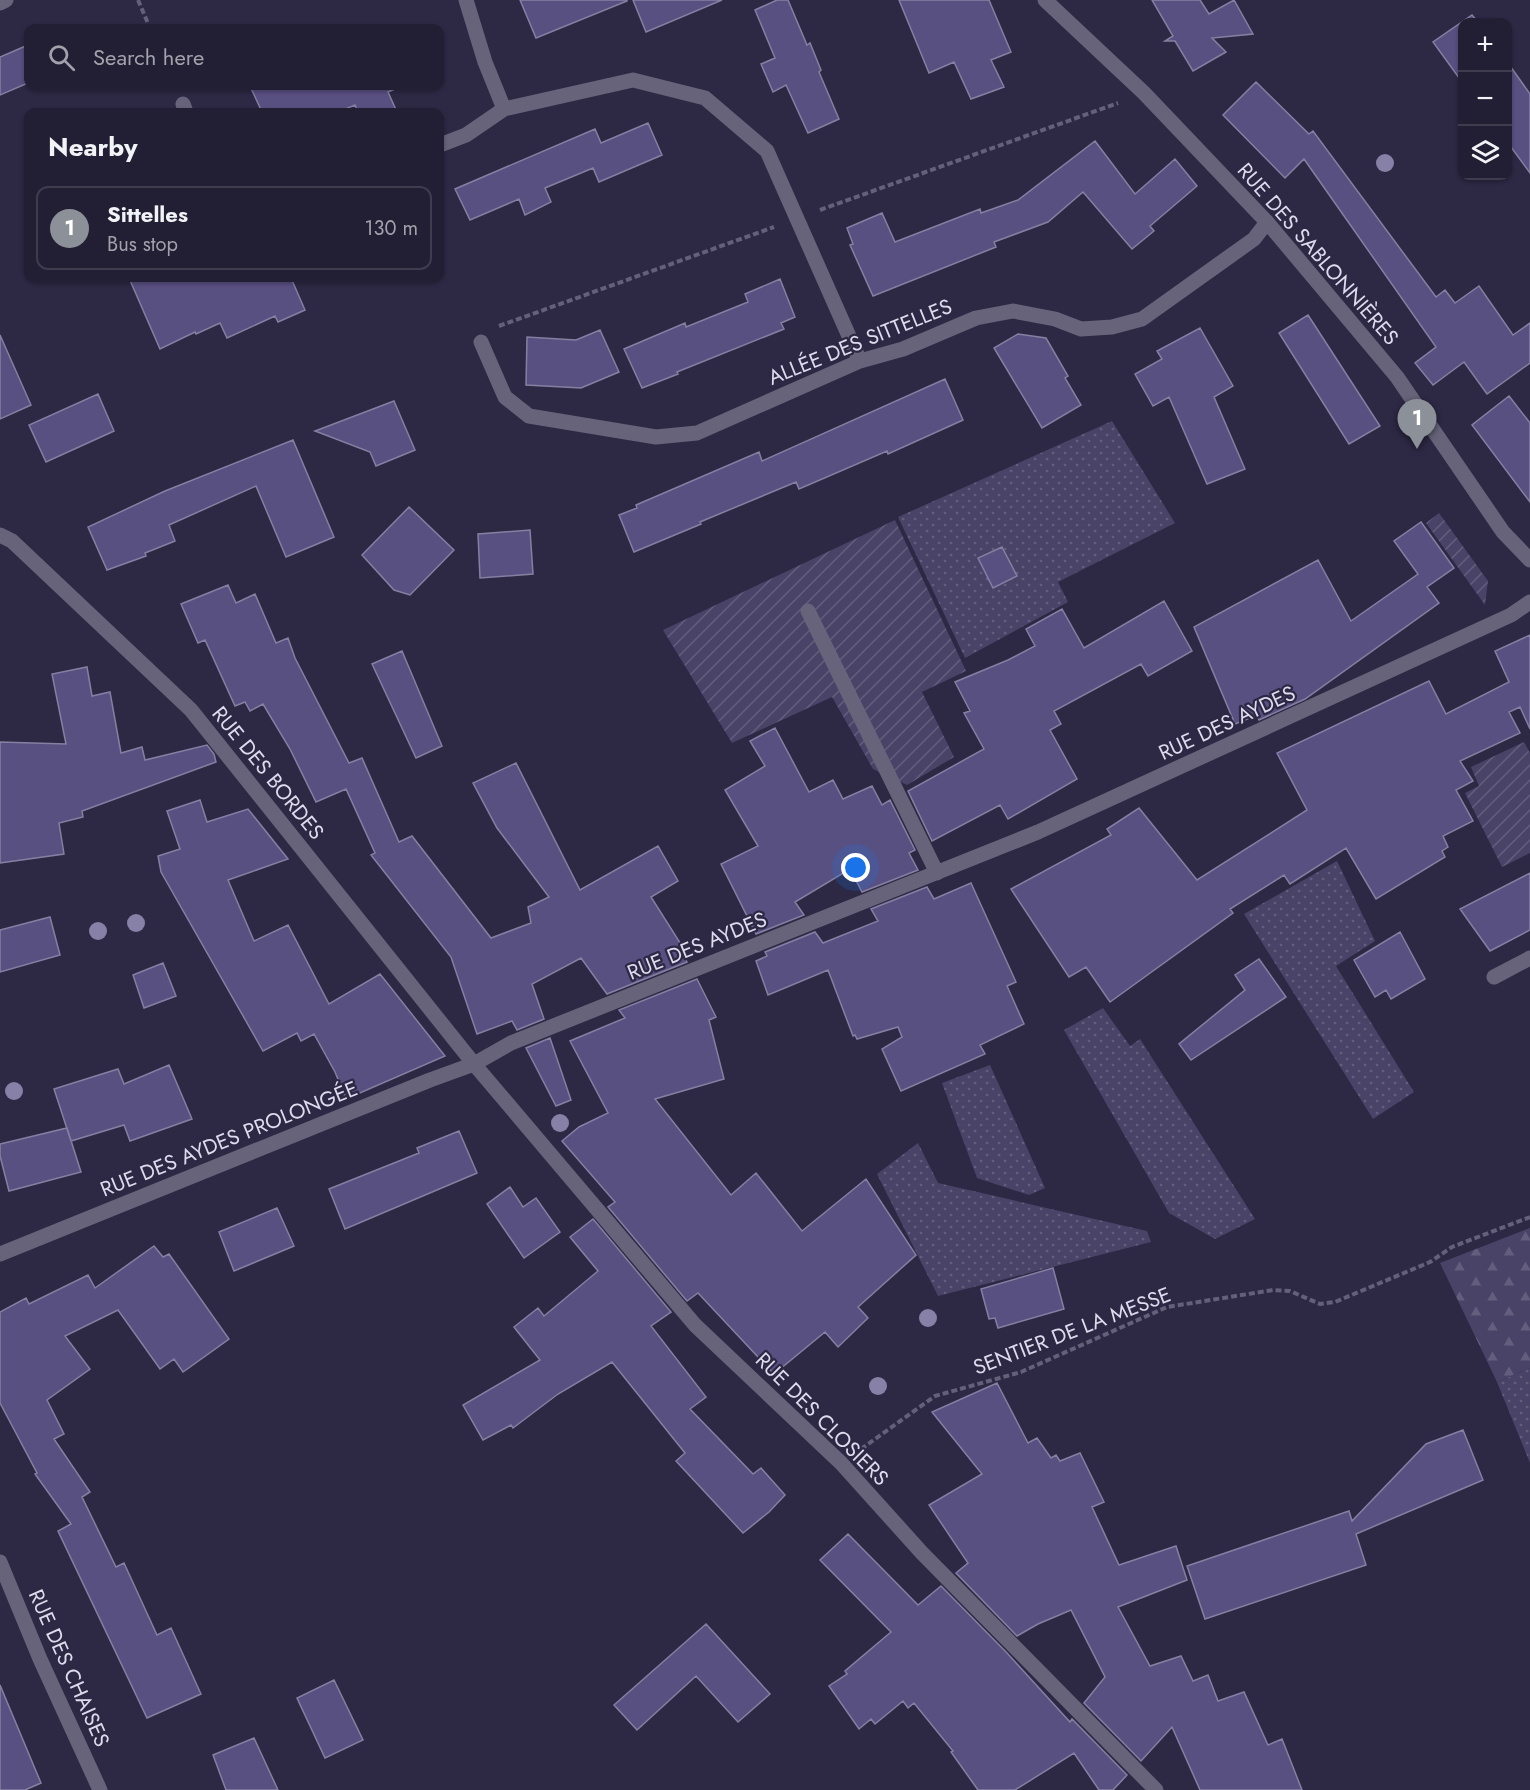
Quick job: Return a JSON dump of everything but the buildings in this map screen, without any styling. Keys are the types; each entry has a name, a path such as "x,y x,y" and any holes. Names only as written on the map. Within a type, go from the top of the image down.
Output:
{"street":[{"path":"0,3 6,0"},
{"path":"466,0 485,62 504,109"},
{"name":"RUE DES SABLONNIÈRES","path":"1045,0 1144,93 1267,222 1397,377 1503,532 1530,560"},
{"path":"444,143 466,135 504,109 633,80 705,98 767,151 860,360"},
{"name":"ALLÉE DES SITTELLES","path":"481,342 506,397 529,417 656,437 698,433 860,360 903,349 976,318 1013,311 1055,319 1081,329 1112,327 1142,319 1254,239 1267,222"},
{"name":"RUE DES BORDES","path":"0,535 12,541 191,710 474,1064"},
{"name":"RUE DES AYDES","path":"474,1064 511,1043 1038,832 1511,615 1530,602"},
{"path":"808,611 937,873"},
{"path":"1494,977 1530,958"},
{"name":"RUE DES AYDES PROLONGÉE","path":"0,1254 474,1064"},
{"name":"RUE DES CLOSIERS","path":"474,1064 695,1325 841,1463 922,1553 1156,1790"},
{"name":"RUE DES CHAISES","path":"0,1562 40,1659 100,1790"}],"path":[{"path":"138,0 148,24"},
{"name":"SENTIER DE LA MESSE","path":"841,1463 935,1396 1021,1372 1167,1307 1273,1290 1290,1291 1320,1304 1335,1302 1430,1262 1452,1247 1530,1216"}],"green space":[{"path":"1112,421 1175,523 1058,582 1068,602 965,658 898,517"},
{"path":"1439,513 1488,581 1485,605 1426,523"},
{"path":"895,520 966,671 922,692 954,757 907,785 873,769 832,697 732,743 663,630"},
{"path":"1524,742 1530,753 1530,853 1502,867 1465,793 1479,786 1471,767"},
{"path":"1337,861 1375,941 1336,966 1414,1092 1373,1119 1244,914"},
{"path":"1103,1008 1130,1046 1140,1039 1255,1219 1215,1239 1169,1213 1064,1030"},
{"path":"990,1065 1045,1188 1029,1195 977,1178 942,1083"},
{"path":"918,1143 938,1183 1147,1231 1151,1242 938,1296 877,1174"},
{"path":"1530,1228 1530,1368 1497,1382 1440,1263"},
{"path":"1530,1368 1530,1463 1497,1382"}],"place":[{"name":"Sittelles","path":"1417,449"}]}
